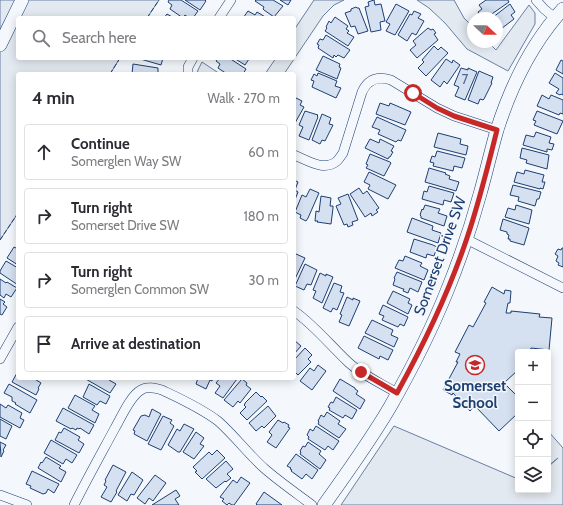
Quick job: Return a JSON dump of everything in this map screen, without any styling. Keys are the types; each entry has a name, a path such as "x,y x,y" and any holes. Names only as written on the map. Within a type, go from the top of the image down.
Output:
{"street":[{"path":"0,45 22,0"},
{"path":"220,16 231,0"},
{"path":"536,0 544,9 559,13"},
{"name":"Somerset Drive SW","path":"324,505 390,407 430,330 447,291 466,239 480,195 497,130 509,97 527,60 559,13"},
{"path":"188,72 188,67 192,60"},
{"path":"296,156 319,165 326,166 338,161 343,153 364,87 376,79 383,78 391,80 437,108 454,116 497,130"},
{"path":"466,239 563,288"},
{"path":"296,313 348,362 361,372 397,393"},
{"path":"0,359 16,331"},
{"path":"74,505 131,399 140,390 147,387 162,390 204,411 230,432 247,452 266,470 312,505"},
{"path":"0,495 27,505"}],"shaded area":[{"path":"0,0 159,0 148,16 16,16 16,60 119,60 111,72 16,72 16,216 0,240"},
{"path":"314,0 344,0 334,5 323,16 296,56 296,27"},
{"path":"417,0 454,0 467,21 467,48 494,48 496,50 497,48 503,48 503,40 529,5 535,13 535,24 508,71 467,49 445,23 429,8"},
{"path":"275,60 293,60 285,72 266,72"},
{"path":"202,62 217,72 198,72"},
{"path":"394,426 515,478 515,493 551,493 551,464 558,458 551,464 551,434 563,448 563,505 341,505"}],"building":[{"path":"169,0 181,0 198,11 194,16 180,16 170,9 172,5 168,2"},
{"path":"185,0 205,0 206,1 200,10"},
{"path":"273,0 283,6 275,16 273,16 263,9 264,7 255,1"},
{"path":"280,0 291,0 288,5"},
{"path":"374,0 375,5 381,4 385,21 380,22 381,30 371,32 365,7 369,6 368,2"},
{"path":"486,0 508,0 509,2 495,12 478,12 482,9 479,5"},
{"path":"396,4 409,11 395,35 386,31 390,24 386,22"},
{"path":"510,4 515,12 511,15 514,19 503,27 503,12 500,12"},
{"path":"356,7 359,8 368,31 358,34 355,26 351,27 345,13"},
{"path":"248,11 255,15 257,12 264,16 244,16"},
{"path":"414,11 421,14 418,18 424,21 416,35 412,33 407,41 398,35 410,14 412,15"},
{"path":"335,17 348,26 346,29 349,31 347,33 354,37 348,46 325,31 329,21 331,23"},
{"path":"428,28 431,30 433,29 438,40 417,58 410,50 416,45 413,41"},
{"path":"326,35 350,50 344,58 338,55 336,57 334,55 333,58 318,48 319,45 317,44 320,39 323,40"},
{"path":"434,46 438,50 441,47 448,53 426,76 418,68 424,62 422,60"},
{"path":"323,56 340,64 339,67 341,68 337,79 316,70"},
{"path":"446,59 452,63 453,60 460,65 447,84 444,81 440,87 431,80"},
{"path":"144,60 162,60 161,65"},
{"path":"232,60 246,69 244,72 224,72 218,68 220,64 216,61"},
{"path":"237,60 248,60 245,65"},
{"path":"561,60 563,61 563,74 556,70"},
{"path":"133,64 158,68 158,72 132,72"},
{"path":"461,68 468,70 468,68 477,72 465,100 455,96 459,87 454,85"},
{"path":"479,71 493,77 492,83 484,99 480,99 478,104 468,100"},
{"path":"318,73 337,81 335,86 341,88 336,98 312,87 314,81 311,80 314,74 317,76"},
{"path":"555,73 563,78 563,95 556,93 559,89 549,83"},
{"path":"542,95 549,99 551,95 563,100 563,114 560,113 559,115 537,106"},
{"path":"296,98 302,101 300,105 304,107 296,121"},
{"path":"380,103 389,106 390,103 411,112 405,125 376,114"},
{"path":"305,111 318,115 309,140 299,136 303,127 299,125"},
{"path":"537,111 563,121 557,134 534,125 536,121 533,120"},
{"path":"322,114 331,118 329,124 333,125 325,141 322,140 320,144 312,140"},
{"path":"377,117 406,130 401,141 398,140 396,142 378,134 380,130 372,127"},
{"path":"536,132 551,137 549,143 554,144 552,150 547,149 547,152 523,145 526,135 534,137"},
{"path":"438,133 461,139 460,144 468,146 466,155 434,147"},
{"path":"370,139 379,143 380,139 394,146 391,151 393,152 388,159 365,148"},
{"path":"522,148 549,155 547,169 526,163 527,160 520,158"},
{"path":"437,151 465,158 462,168 454,166 453,171 433,166 434,163 430,162 432,156 435,157"},
{"path":"370,154 391,163 384,176 366,168"},
{"path":"429,168 446,173 445,174 450,176 449,179 459,182 456,191 425,182"},
{"path":"525,170 544,175 542,182 545,182 543,189 514,182 517,172 524,174"},
{"path":"369,172 396,185 388,199 368,189 370,185 364,182"},
{"path":"513,185 541,192 535,206 518,201 519,197 510,195"},
{"path":"429,186 454,193 451,202 444,200 443,205 422,199 424,191 427,192"},
{"path":"359,188 363,194 367,191 379,208 376,210 378,212 372,216 371,213 365,217 350,194"},
{"path":"310,189 319,193 306,221 300,218 301,215 296,212 296,210 302,195 306,197"},
{"path":"348,194 358,220 352,222 353,225 348,227 347,224 344,225 336,206 341,204 338,198"},
{"path":"321,196 331,198 330,206 333,206 333,208 331,224 315,221 316,211 319,212"},
{"path":"425,205 440,209 438,213 447,216 444,226 421,218 420,215"},
{"path":"516,205 532,210 529,224 505,217 508,208 515,210"},
{"path":"412,218 433,226 432,230 441,233 438,243 407,232"},
{"path":"503,219 529,228 524,245 510,241 510,239 508,239 509,235 507,232 500,230"},
{"path":"414,239 437,247 434,256 427,254 426,258 410,252"},
{"path":"14,247 16,248 16,264 7,258"},
{"path":"562,248 563,267 558,265 559,263 556,261 558,256 555,254 558,249 561,250"},
{"path":"296,254 305,258 296,277"},
{"path":"405,256 422,263 420,266 428,270 424,280 395,268 399,260 403,261"},
{"path":"6,261 16,267 16,284 0,273"},
{"path":"305,264 317,270 311,285 307,284 304,290 296,286"},
{"path":"397,272 422,282 418,292 410,288 408,293 403,291 404,289 393,285"},
{"path":"320,273 333,277 322,303 313,298 316,291 313,290"},
{"path":"0,279 16,287 11,297 6,294 4,298 0,295"},
{"path":"334,283 342,286 340,292 344,293 337,310 333,308 331,312 323,308"},
{"path":"492,287 504,294 505,290 511,291 510,303 508,303 506,313 511,313 511,311 540,314 539,317 552,318 549,349 515,349 515,373 504,383 515,394 515,416 499,431 475,406 470,411 453,393 452,395 443,390 458,362 456,362 460,354 455,352 469,325 473,327 486,303 484,302"},
{"path":"393,291 410,299 408,303 412,305 408,314 387,303"},
{"path":"347,297 360,301 349,326 339,322 342,315 340,314"},
{"path":"0,299 5,302 3,304 7,307 2,315 0,314"},
{"path":"383,305 408,317 404,326 400,324 398,327 382,320 384,316 379,314"},
{"path":"372,320 393,330 391,335 398,338 394,347 365,333"},
{"path":"364,336 393,350 388,360 380,356 379,359 358,348"},
{"path":"296,342 301,346 296,352"},
{"path":"305,348 312,355 308,359 311,362 298,375 296,373 296,358"},
{"path":"318,365 326,371 312,390 300,381 310,368 314,371"},
{"path":"16,375 16,380 36,380 41,383 36,395 12,382"},
{"path":"340,379 355,388 358,391 356,394 365,400 360,409 333,391"},
{"path":"87,380 109,380 116,384 110,393"},
{"path":"197,380 210,380 206,389 196,384"},
{"path":"218,380 236,380 223,398 215,393 220,386 216,383"},
{"path":"241,380 247,383 246,385 251,389 240,403 238,401 233,407 224,400"},
{"path":"9,384 37,400 30,413 15,404 16,403 12,401 12,397 4,393"},
{"path":"89,384 110,396 106,404 100,401 97,405 83,397"},
{"path":"256,392 267,401 247,420 240,413 246,407 244,405 245,403"},
{"path":"75,395 95,406 92,410 99,414 95,423 68,408"},
{"path":"336,397 357,410 352,419 345,415 343,418 329,410 330,408 328,407 331,402 333,403"},
{"path":"0,404 6,408 8,405 22,413 20,418 24,420 20,428 0,417"},
{"path":"268,406 276,416 264,428 262,426 256,431 249,423"},
{"path":"63,408 94,425 89,434 80,428 77,428 76,430 71,429 56,421"},
{"path":"152,409 161,414 147,441 134,434 135,431 133,430 141,416 145,415 149,417"},
{"path":"327,412 340,421 338,424 346,429 339,438 318,424 321,415 324,417"},
{"path":"163,416 172,420 170,423 174,426 161,450 148,444"},
{"path":"0,419 12,426 6,439 0,436"},
{"path":"278,420 289,425 288,427 290,428 276,448 267,442 272,435 269,432"},
{"path":"184,424 194,429 180,452 178,452 168,445 177,429 180,431"},
{"path":"316,426 339,441 333,450 328,446 325,450 308,439 309,437 307,435 310,429 313,431"},
{"path":"64,428 80,437 78,440 84,444 79,453 55,440 59,432 61,433"},
{"path":"196,432 204,438 200,444 204,446 194,459 183,452"},
{"path":"51,440 77,455 72,463 66,459 63,464 44,453"},
{"path":"0,442 6,445 1,457"},
{"path":"308,442 321,451 319,454 326,460 320,469 300,454 303,446 305,447"},
{"path":"217,450 225,458 202,479 195,472 197,471 193,467 209,452 212,455"},
{"path":"296,454 318,470 312,479 306,474 302,479 287,466"},
{"path":"46,457 61,466 59,468 66,472 61,482 38,468"},
{"path":"226,461 233,469 227,474 231,478 216,488 206,479"},
{"path":"113,465 126,472 111,502 101,497 107,487 104,485 105,480"},
{"path":"32,471 59,484 54,493 48,489 46,493 43,494 30,488 31,486 26,484"},
{"path":"132,472 143,480 134,495 131,494 127,501 118,495"},
{"path":"155,475 166,483 153,501 149,498 145,504 137,498"},
{"path":"241,477 250,483 234,505 229,503 227,505 222,501 224,499 220,497 233,480 237,483"},
{"path":"176,490 180,496 175,499 179,505 152,505"},
{"path":"264,492 282,505 257,505 256,504"}],"fence":[{"path":"148,16 159,0"},
{"path":"111,72 119,60"},
{"path":"0,240 16,216"}],"place":[{"name":"Somerset School","path":"475,365"}],"route":[{"path":"361,372 397,393 405,379 430,330 447,291 480,195 497,130 454,116 437,108 413,93"}]}
